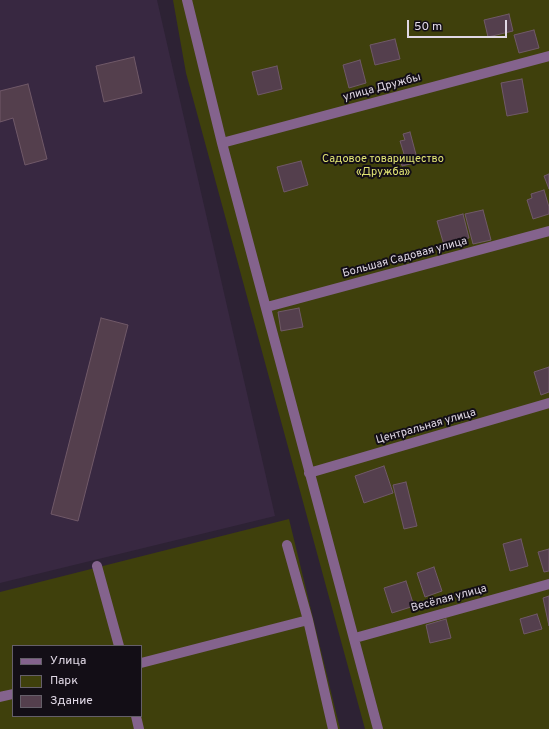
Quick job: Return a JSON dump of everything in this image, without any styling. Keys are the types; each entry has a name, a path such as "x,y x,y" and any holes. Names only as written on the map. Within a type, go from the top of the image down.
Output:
{"street":[{"path":"187,0 222,143 267,307 309,474 355,638 378,729"},
{"name":"улица Дружбы","path":"222,143 549,56"},
{"name":"Большая Садовая улица","path":"267,307 549,231"},
{"name":"Центральная улица","path":"309,474 549,403"},
{"path":"287,545 308,620 333,729"},
{"path":"97,566 119,645"},
{"name":"Весёлая улица","path":"355,638 549,584"},
{"path":"142,663 308,620"},
{"path":"0,697 12,694"},
{"path":"136,717 139,729"}],"shaded area":[{"path":"0,0 157,0 275,516 0,583"}],"green space":[{"name":"Садовое товарищество «Дружба»","path":"173,0 549,0 549,729 365,729 186,73"},
{"path":"289,519 340,729 0,729 0,592"}],"building":[{"path":"509,14 513,31 488,37 484,20"},
{"path":"534,30 539,48 519,53 514,35"},
{"path":"395,39 400,59 375,65 370,45"},
{"path":"134,57 142,93 104,102 96,66"},
{"path":"360,60 366,83 349,88 343,65"},
{"path":"277,66 282,89 258,95 252,72"},
{"path":"522,79 528,112 507,116 501,83"},
{"path":"28,84 47,159 25,165 13,118 0,122 0,91"},
{"path":"410,132 418,162 402,166 400,157 404,154 400,141 405,140 403,134"},
{"path":"301,161 308,185 284,192 277,167"},
{"path":"549,174 549,189 544,176"},
{"path":"544,190 549,207 549,214 533,219 527,200 532,198 531,194"},
{"path":"483,210 491,240 473,244 465,214"},
{"path":"463,214 469,238 444,245 437,221"},
{"path":"299,308 303,327 281,331 278,312"},
{"path":"101,318 128,325 78,521 51,514"},
{"path":"549,367 549,392 541,395 534,372"},
{"path":"384,466 393,493 364,503 355,476"},
{"path":"406,482 417,526 404,529 393,485"},
{"path":"521,539 528,566 510,571 503,544"},
{"path":"549,549 549,571 544,572 538,552"},
{"path":"434,567 442,591 425,597 417,573"},
{"path":"406,581 414,606 392,613 384,588"},
{"path":"549,596 549,626 543,598"},
{"path":"537,614 542,629 524,634 520,619"},
{"path":"446,619 451,638 430,643 426,625"}]}
